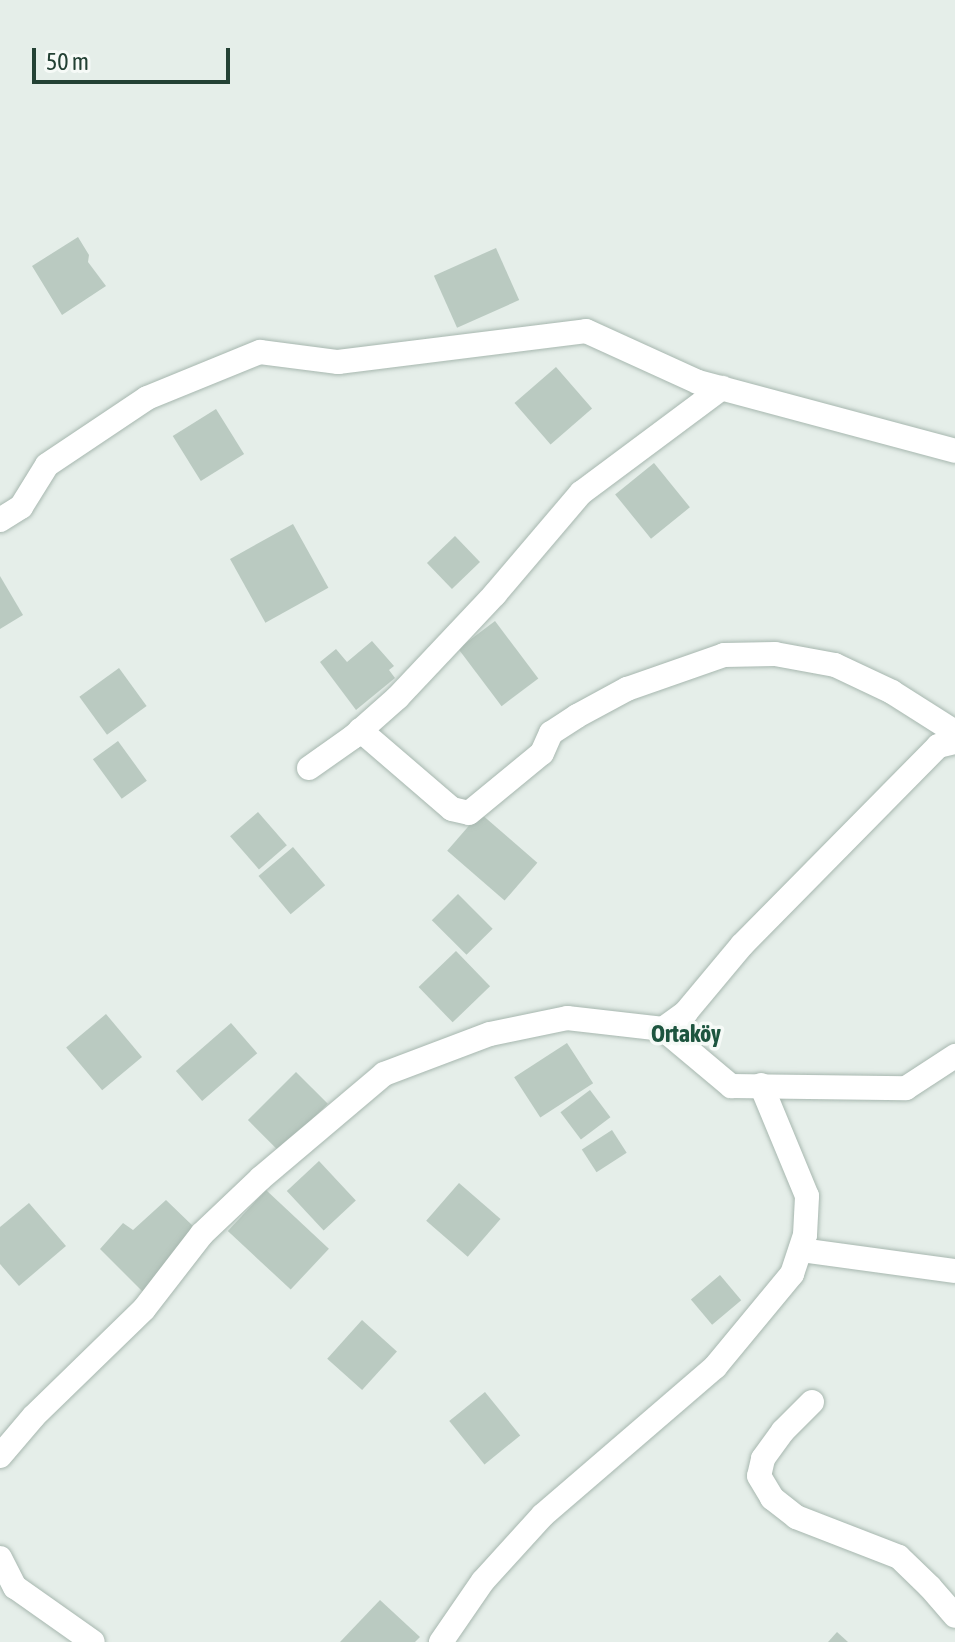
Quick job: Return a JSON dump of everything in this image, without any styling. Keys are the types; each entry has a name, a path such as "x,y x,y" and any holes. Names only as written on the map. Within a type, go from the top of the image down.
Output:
{"street":[{"path":"0,520 21,507 47,465 147,398 260,352 338,362 586,331 698,382 955,451"},
{"path":"309,768 398,697 485,605 581,493 722,388"},
{"path":"360,730 452,809 469,813 542,753 551,733 577,716 627,689 724,655 775,654 835,665 892,692 955,732"},
{"path":"663,1029 686,1012 742,945 938,746 955,742"},
{"path":"0,1456 34,1416 144,1309 202,1234 261,1178 384,1074 490,1034 567,1018 663,1029 731,1086 864,1090 906,1088 955,1056"},
{"path":"441,1642 483,1581 543,1515 715,1367 792,1274 805,1235 807,1196 761,1085"},
{"path":"801,1250 955,1271"},
{"path":"812,1402 783,1431 763,1459 759,1476 772,1498 796,1517 899,1557 955,1616"},
{"path":"0,1558 15,1587 93,1642"}],"building":[{"path":"78,237 89,255 88,262 106,286 62,315 32,266"},
{"path":"496,248 519,300 457,328 434,276"},
{"path":"556,367 592,409 551,445 514,403"},
{"path":"216,409 244,454 201,481 173,436"},
{"path":"654,463 690,507 651,539 615,494"},
{"path":"293,524 328,588 265,623 230,559"},
{"path":"455,536 480,562 452,589 427,563"},
{"path":"0,576 23,615 0,629"},
{"path":"495,621 538,679 502,706 458,649"},
{"path":"372,641 394,666 389,670 395,678 356,710 320,662 336,649 347,662"},
{"path":"119,668 147,706 107,735 79,697"},
{"path":"118,741 147,781 122,799 93,759"},
{"path":"258,812 287,845 259,869 230,836"},
{"path":"480,813 537,863 505,901 447,851"},
{"path":"293,847 325,885 291,914 259,876"},
{"path":"458,894 493,929 466,955 432,920"},
{"path":"456,951 490,986 453,1022 419,987"},
{"path":"106,1014 142,1057 102,1090 66,1047"},
{"path":"231,1023 257,1053 202,1101 176,1071"},
{"path":"567,1043 593,1083 540,1118 514,1077"},
{"path":"296,1072 328,1104 280,1152 248,1120"},
{"path":"590,1090 610,1117 581,1139 560,1112"},
{"path":"612,1130 627,1153 597,1172 582,1150"},
{"path":"319,1161 356,1200 324,1231 287,1191"},
{"path":"459,1183 501,1219 468,1257 426,1221"},
{"path":"266,1190 329,1249 291,1290 228,1231"},
{"path":"166,1200 194,1227 145,1294 100,1249 123,1223 133,1230"},
{"path":"29,1203 66,1246 19,1286 0,1264 0,1227"},
{"path":"720,1275 741,1300 712,1325 691,1299"},
{"path":"362,1320 397,1351 362,1390 327,1359"},
{"path":"485,1392 520,1436 484,1464 449,1421"},
{"path":"380,1600 420,1637 415,1642 340,1642"},
{"path":"837,1632 848,1642 828,1642"}],"district":[{"name":"Ortaköy","path":"686,1034"}]}
